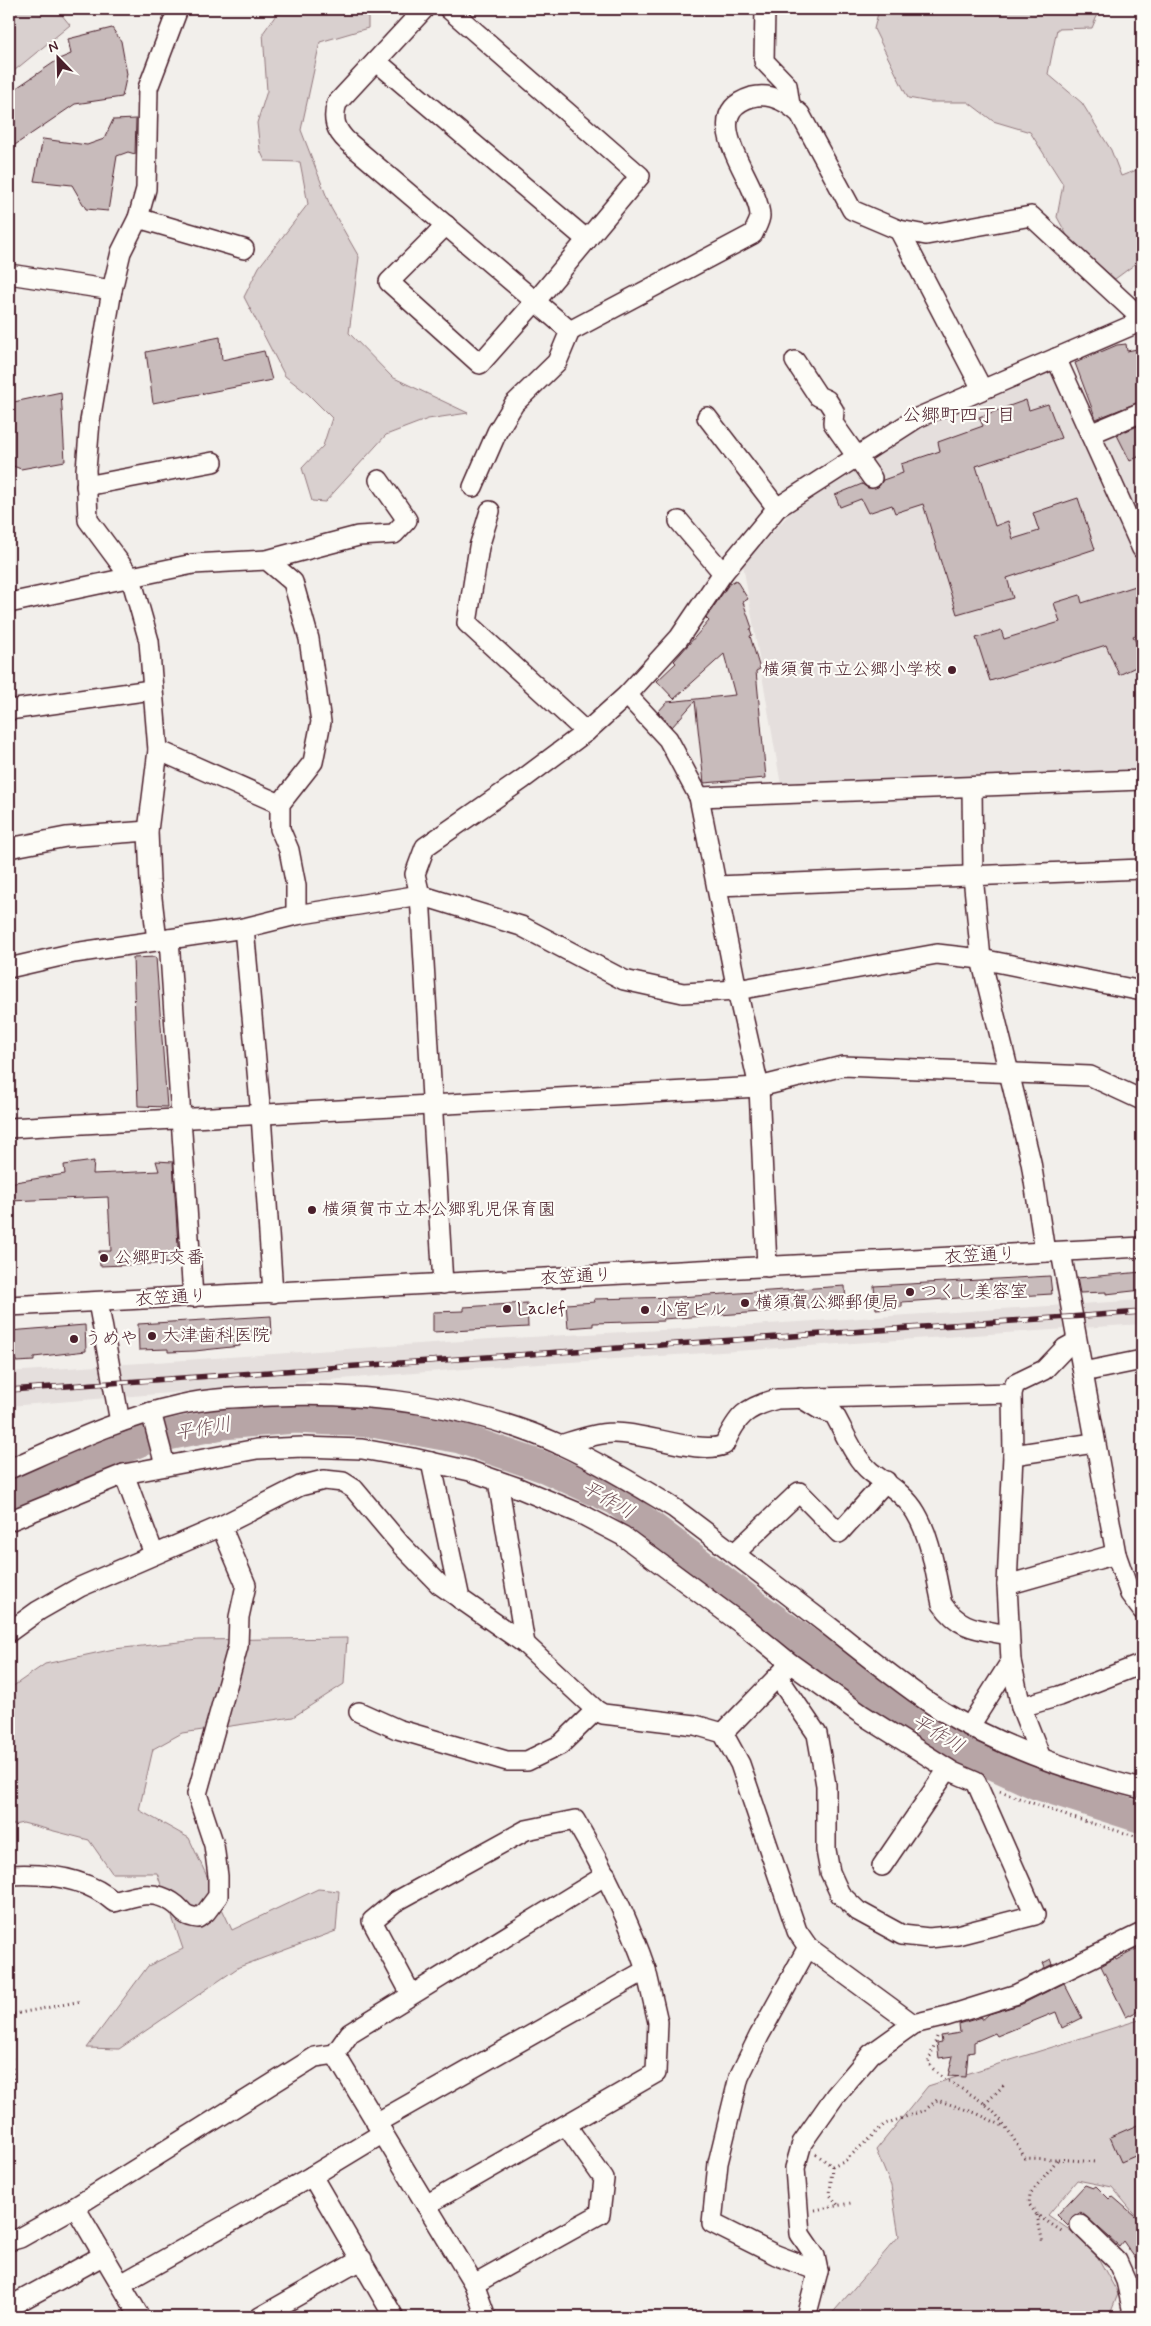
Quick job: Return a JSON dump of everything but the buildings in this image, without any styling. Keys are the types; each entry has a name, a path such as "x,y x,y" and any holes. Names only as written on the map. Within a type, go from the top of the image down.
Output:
{"street":[{"path":"178,9 148,88 146,189 138,218 121,252 112,290 90,421 86,486 88,520 131,578 149,641 151,690 158,750 148,831 150,881 163,940 181,1120 193,1297"},
{"path":"424,9 337,102 333,116 336,128 342,136 570,331"},
{"path":"446,225 390,282 480,364 535,302 640,176 449,9"},
{"path":"765,9 764,62 787,85 790,105"},
{"path":"376,61 587,240"},
{"path":"443,1284 434,1105 420,895 415,874 425,848 586,732 627,696 679,638 723,573 777,508 917,418 1142,320 1031,216 926,235 899,230 852,210 800,114 790,105 772,96 754,96 743,101 729,114 726,127 732,147 756,198 760,217 753,234 570,331 557,362 514,404 497,432 473,487"},
{"path":"138,218 244,249"},
{"path":"899,230 982,389"},
{"path":"9,274 112,290"},
{"path":"1056,358 1142,549"},
{"path":"795,361 818,396 826,400 834,411 833,423 872,478"},
{"path":"1090,434 1142,412"},
{"path":"707,417 777,508"},
{"path":"86,486 213,462"},
{"path":"9,603 193,564 267,560 358,536 394,534 407,520 379,480"},
{"path":"490,511 480,547 467,623 586,732"},
{"path":"679,521 723,573"},
{"path":"267,560 293,582 309,639 321,722 314,762 280,804 280,830 289,850 296,886 296,915"},
{"path":"9,710 151,690"},
{"path":"627,696 668,739 699,797 737,990 759,1087 767,1267"},
{"path":"158,750 280,804"},
{"path":"699,797 1142,780"},
{"path":"972,787 973,876 981,959 1083,1372 1094,1443 1116,1554 1130,1594 1142,1610"},
{"path":"9,848 66,837 148,831"},
{"path":"717,886 1142,869"},
{"path":"9,968 74,953 244,928 296,915 420,895 522,926 624,980 683,993 737,990 937,954 981,959 1142,991"},
{"path":"244,928 261,1115 272,1292"},
{"path":"9,1128 759,1087 843,1066 1090,1076 1142,1100"},
{"name":"衣笠通り","path":"9,1306 1142,1247"},
{"path":"98,1302 120,1422"},
{"path":"1041,1758 1021,1707 1011,1661 1008,1635 1007,1585 1013,1455 1012,1393 1014,1384 1044,1370 1065,1348 1076,1342"},
{"path":"1083,1372 1142,1360"},
{"path":"560,1445 612,1433 644,1435 700,1448 714,1448 724,1444 734,1422 742,1414 759,1404 777,1399 1012,1393"},
{"path":"9,1469 120,1422 152,1414 180,1404 232,1399 339,1394 382,1399 471,1415 560,1445 634,1483 674,1508 735,1553 899,1681 970,1726 1041,1758 1103,1779 1142,1788"},
{"path":"800,1397 819,1409 834,1414 860,1460 871,1472 901,1493 915,1511 927,1533 942,1604 948,1613 964,1626 1008,1635"},
{"path":"152,1414 164,1462"},
{"path":"1013,1455 1094,1443"},
{"path":"9,1521 124,1474 164,1462 206,1460 257,1449 303,1447 362,1449 432,1462 470,1471 498,1481 581,1514 623,1536 747,1628 784,1670 817,1734 826,1785 826,1850 830,1872 840,1894 858,1911 902,1935 929,1938 957,1935 1035,1915 976,1782 948,1768 861,1714 784,1670"},
{"path":"432,1462 460,1599"},
{"path":"124,1474 154,1554"},
{"path":"9,1632 38,1611 80,1587 221,1526 300,1486 324,1480 343,1482 354,1489 400,1545 438,1584 525,1644 596,1710 603,1714 695,1725 723,1733 740,1764 798,1931 808,1948 913,2024"},
{"path":"498,1481 525,1644"},
{"path":"735,1553 799,1492 839,1533 886,1481"},
{"path":"9,1875 75,1880 102,1891 114,1902 144,1894 161,1896 173,1902 186,1916 198,1918 206,1912 218,1896 218,1876 214,1845 197,1794 238,1646 239,1617 246,1585 221,1526"},
{"path":"1007,1585 1116,1554"},
{"path":"970,1726 1011,1661"},
{"path":"1021,1707 1059,1696 1142,1664"},
{"path":"723,1733 784,1670"},
{"path":"359,1712 397,1729 507,1761 527,1761 560,1745 596,1710"},
{"path":"882,1866 948,1768"},
{"path":"411,1994 372,1921 395,1902 526,1830 575,1820 606,1875 636,1940 646,1970 658,2022 656,2073 426,2205"},
{"path":"9,2241 20,2238 75,2207 315,2057 335,2054 350,2033 606,1875"},
{"path":"806,2317 818,2271 815,2256 800,2234 795,2168 802,2143 835,2096 871,2054 913,2024 1017,1994 1142,1933"},
{"path":"808,1948 739,2076 718,2163 712,2223 776,2255 818,2271"},
{"path":"121,2284 312,2176 380,2128 646,1970"},
{"path":"335,2054 474,2284 486,2317"},
{"path":"474,2284 600,2214 604,2179 566,2125"},
{"path":"312,2176 394,2317"},
{"path":"75,2207 140,2317"},
{"path":"1072,2229 1118,2261 1126,2281 1134,2317"},
{"path":"9,2307 104,2255"},
{"path":"260,2317 362,2260"}],"path":[{"path":"976,1782 1070,1817 1142,1838"},
{"path":"9,2015 82,2001"},
{"path":"946,2016 928,2063 937,2074 985,2104 1008,2129 1025,2158 1095,2162"},
{"path":"9,2038 13,2080 9,2083"},
{"path":"985,2104 1006,2083"},
{"path":"832,2166 846,2160 884,2124 906,2119 925,2110 937,2100 976,2113 1008,2129"},
{"path":"802,2143 832,2166"},
{"path":"1043,2244 1037,2215 1029,2204 1030,2194 1058,2159"},
{"path":"832,2166 830,2195 838,2205"},
{"path":"798,2215 851,2203"},
{"path":"1037,2215 1072,2229"}],"shaded area":[{"path":"9,9 57,9 70,25 9,75"},
{"path":"290,9 364,9 368,11 368,28 320,42 301,130 331,208 359,257 349,333 392,377 468,413 428,419 386,435 325,502 312,501 302,468 323,446 332,418 308,394 285,376 244,297 259,267 308,204 300,162 265,161 260,150 257,123 267,91 263,33 276,15"},
{"path":"879,9 1100,9 1092,28 1057,29 1048,74 1082,103 1111,150 1121,176 1142,168 1142,259 1115,279 1069,239 1057,217 1063,184 1030,132 993,121 968,102 930,102 908,98 874,29"},
{"name":"横須賀市立公郷小学校","path":"1046,371 1056,373 1142,568 1142,772 781,785 743,565 789,514 911,432"},
{"path":"1142,418 1142,528 1102,439"},
{"path":"1142,1300 1142,1324 464,1369 9,1406 9,1372 491,1339 737,1326"},
{"path":"347,1638 344,1684 293,1717 182,1733 153,1749 139,1810 189,1838 232,1930 318,1889 339,1891 336,1931 239,1967 119,2049 87,2048 148,1966 183,1949 157,1873 112,1873 89,1840 23,1823 9,1826 9,1689 45,1664 114,1649 198,1640"},
{"path":"1142,2019 1142,2223 1112,2187 1077,2180 1048,2215 1091,2245 1118,2294 1109,2317 829,2317 899,2236 891,2186 876,2150 928,2086"}],"waterway":[{"name":"平作川","path":"9,1496 143,1440 222,1424 295,1418 372,1422 460,1438 544,1467 616,1500 760,1609 926,1729 979,1758 1036,1784 1142,1818"}],"railway":[{"path":"9,1390 1142,1312"}],"place":[{"name":"横須賀市立公郷小学校","path":"952,670"},
{"name":"横須賀市立本公郷乳児保育園","path":"312,1210"},
{"name":"公郷町交番","path":"104,1258"},
{"name":"つくし美容室","path":"910,1292"},
{"name":"横須賀公郷郵便局","path":"745,1303"},
{"name":"Laclef","path":"507,1309"},
{"name":"小宮ビル","path":"645,1310"},
{"name":"大津歯科医院","path":"152,1336"},
{"name":"うめや","path":"74,1339"}],"district":[{"name":"公郷町四丁目","path":"959,415"}]}
